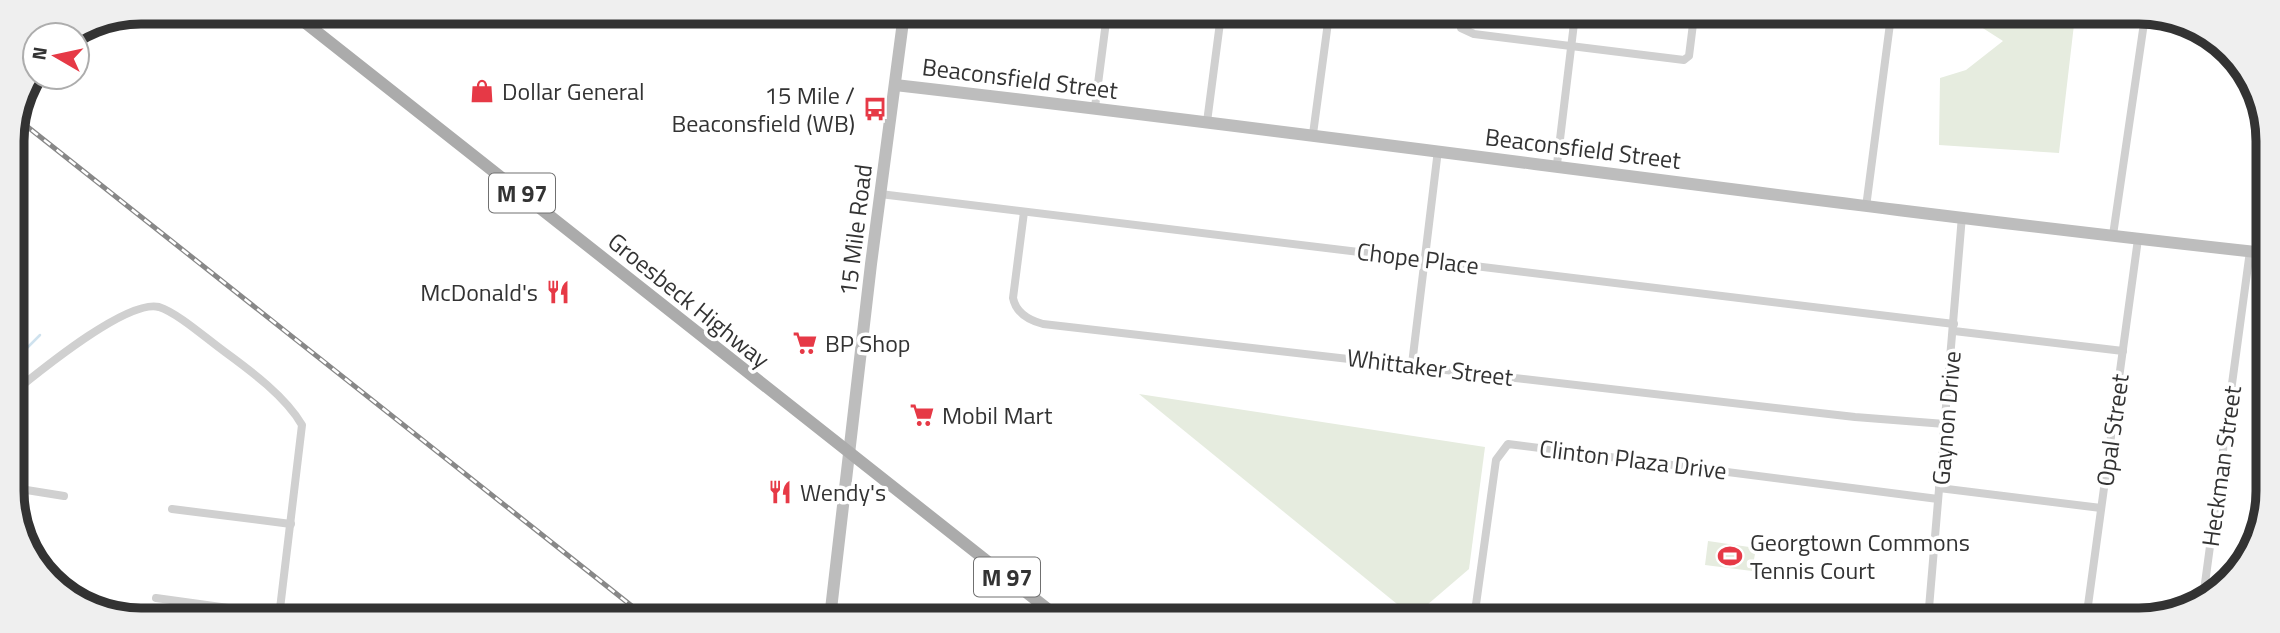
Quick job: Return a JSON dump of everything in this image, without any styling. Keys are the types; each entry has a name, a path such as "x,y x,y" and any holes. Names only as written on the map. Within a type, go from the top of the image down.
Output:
{"main road":[{"name":"Groesbeck Highway","path":"307,24 1046,608"}],"street":[{"name":"15 Mile Road","path":"831,608 903,24"},
{"path":"1095,107 1106,24"},
{"path":"1207,122 1220,24"},
{"path":"1313,134 1328,24"},
{"path":"1460,24 1461,28 1474,34 1684,60 1689,56 1693,24"},
{"path":"1556,164 1574,24"},
{"path":"1866,208 1890,24"},
{"path":"2113,235 2144,24"},
{"name":"Beaconsfield Street","path":"895,85 1556,164 1866,208 1962,216 2256,252"},
{"path":"1412,364 1438,150"},
{"name":"Chope Place","path":"880,194 1426,259 2123,351"},
{"name":"Whittaker Street","path":"1024,212 1013,298 1017,309 1034,321 1855,417 1889,417 1944,424"},
{"name":"Gaynon Drive","path":"1929,608 1962,216"},
{"name":"Opal Street","path":"2088,608 2138,239"},
{"name":"Heckman Street","path":"2204,588 2250,251"},
{"path":"24,385 109,323 140,309 160,307 233,358 289,408 302,425 280,608"},
{"name":"Clinton Plaza Drive","path":"1476,608 1496,460 1507,444 1938,499"},
{"path":"1939,488 2101,508"},
{"path":"24,489 64,496"},
{"path":"172,509 291,524"},
{"path":"156,598 224,608"}],"shaded area":[{"path":"1976,24 2074,24 2059,153 1939,145 1940,78 1966,70 2003,41"},
{"path":"1139,394 1485,447 1469,569 1424,608 1402,608"},
{"name":"Georgtown Commons Tennis Court","path":"1708,541 1756,548 1752,571 1705,565"}],"waterway":[{"path":"24,351 40,335"}],"railway":[{"path":"26,126 634,608"}],"place":[{"name":"Dollar General","path":"482,91"},
{"name":"15 Mile / Beaconsfield (WB)","path":"875,109"},
{"name":"McDonald's","path":"558,292"},
{"name":"BP Shop","path":"805,343"},
{"name":"Mobil Mart","path":"922,415"},
{"name":"Wendy's","path":"780,492"},
{"name":"Georgtown Commons Tennis Court","path":"1730,556"}]}
